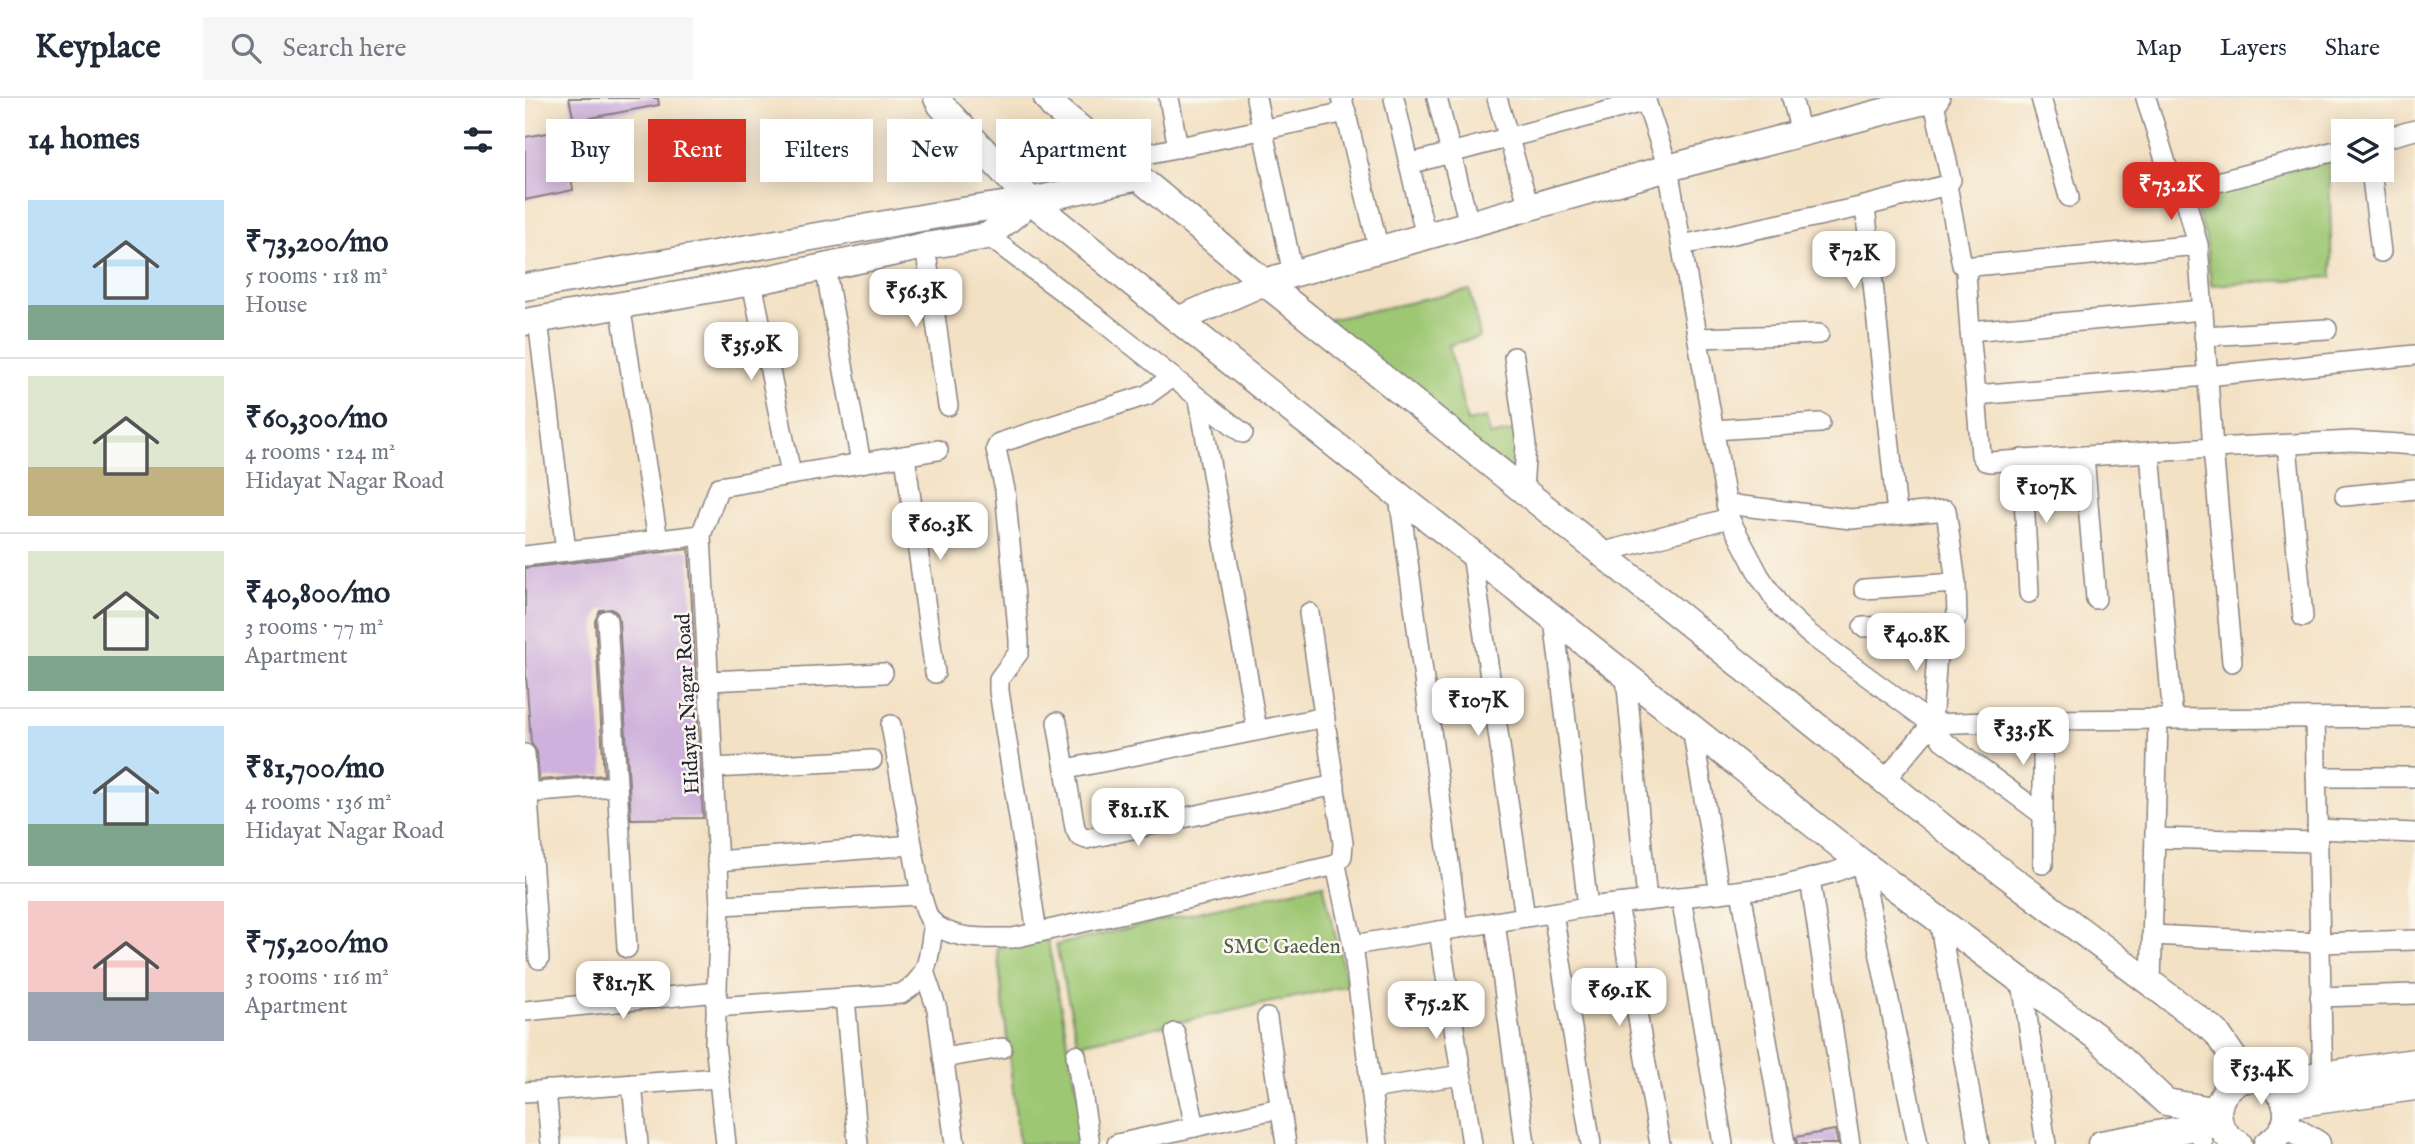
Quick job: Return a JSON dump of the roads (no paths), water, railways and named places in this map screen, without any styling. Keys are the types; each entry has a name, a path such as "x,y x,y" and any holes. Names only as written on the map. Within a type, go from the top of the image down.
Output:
{"street":[{"path":"937,98 1031,201 1178,320 1861,862 2098,1038 2166,1102 2239,1144"},
{"path":"1047,98 1068,119"},
{"path":"1169,98 1178,148"},
{"path":"1257,98 1293,274"},
{"path":"1394,98 1426,237"},
{"path":"1437,98 1469,224"},
{"path":"1497,98 1529,208"},
{"path":"1791,98 1801,133"},
{"path":"1178,320 1264,282 1668,168 1934,98 1952,175 1947,186 1682,245"},
{"path":"2041,98 2069,197"},
{"path":"2146,98 2171,176 2175,184 2183,189 2331,152"},
{"path":"1409,164 1451,151 1509,139 1645,99 1668,168 1727,511 1759,575 1781,608 1808,633 1932,724 1943,740 2043,815"},
{"path":"1151,159 1178,148 1263,131 1344,105 1379,250"},
{"path":"2394,136 2415,130"},
{"path":"525,287 1031,201 1089,182"},
{"path":"1144,182 1946,831 2216,1032 2258,1080 2276,1087 2286,1115 2317,1144"},
{"path":"2372,182 2381,252"},
{"path":"1947,186 1962,265"},
{"path":"2183,189 2198,245 2232,662"},
{"path":"566,551 532,321 988,236 1031,201"},
{"path":"1865,206 1898,514"},
{"path":"988,236 1100,319 1243,433"},
{"path":"2198,245 1968,268 1966,272 1970,331 1981,455 1985,461 2352,440 2415,445"},
{"path":"925,246 948,406"},
{"path":"825,267 861,463"},
{"path":"752,282 791,474"},
{"path":"620,304 658,540"},
{"path":"1970,331 2203,310"},
{"path":"2204,336 2327,329"},
{"path":"1698,338 1819,334"},
{"path":"1976,395 2415,355"},
{"path":"1514,357 1526,445 1523,491"},
{"path":"1037,932 999,691 999,679 1019,652 1019,640 1005,491 996,449 999,443 1147,395 1172,376"},
{"path":"1199,398 1257,730"},
{"path":"1714,430 1821,423"},
{"path":"2287,444 2303,617"},
{"name":"Hidayat Nagar Road","path":"726,1144 715,1043 720,905 701,535 719,487 938,450"},
{"path":"2150,452 2165,719 2155,838 2151,983"},
{"path":"905,456 935,673"},
{"path":"2084,456 2096,599"},
{"path":"2022,459 2029,593"},
{"path":"2345,496 2415,489"},
{"path":"1399,496 1448,930 1461,1074 1472,1144"},
{"path":"1601,553 1727,511 1851,519 1946,510 1956,583 1955,622 1951,625 1863,627"},
{"path":"525,556 701,535"},
{"path":"1472,554 1525,917"},
{"path":"1864,589 1956,583"},
{"path":"891,725 921,895 929,919 942,929 959,935 1013,938 1336,865 1342,856 1343,843 1309,613"},
{"path":"1554,619 1588,907"},
{"path":"607,620 627,948"},
{"path":"1884,780 1932,724 1939,625"},
{"path":"709,681 883,673"},
{"path":"1626,676 1647,901"},
{"path":"1067,769 1325,717"},
{"path":"1932,724 2043,720 2415,717"},
{"path":"2315,718 2323,1101"},
{"path":"2043,720 2043,864"},
{"path":"1057,722 1075,828 1079,836 1086,839 1335,785"},
{"path":"1692,728 1720,893"},
{"path":"525,754 539,959"},
{"path":"713,768 872,760"},
{"path":"2316,777 2415,777"},
{"path":"526,793 617,786"},
{"path":"2155,838 2415,833"},
{"path":"717,861 912,845"},
{"path":"1353,945 1588,907 1783,886 1861,862"},
{"path":"1861,862 1918,1144"},
{"path":"1336,865 1353,945 1378,1144"},
{"path":"1810,879 1850,1144"},
{"path":"1741,891 1786,1144"},
{"path":"720,905 921,895"},
{"path":"1681,897 1723,1144"},
{"path":"1618,904 1660,1144"},
{"path":"1553,913 1591,1144"},
{"path":"1939,920 1979,1144"},
{"path":"1495,922 1525,1144"},
{"path":"934,923 925,974 937,1009 955,1144"},
{"path":"2152,935 2319,943 2415,940"},
{"path":"525,1011 717,999 845,998 901,994 914,986 925,974"},
{"path":"2022,982 2046,1144"},
{"path":"2320,997 2415,994"},
{"path":"845,998 858,1144"},
{"path":"1267,1018 1286,1144"},
{"path":"1175,1033 1189,1133"},
{"path":"943,1058 1002,1048"},
{"path":"1076,1055 1090,1144"},
{"path":"2210,1126 2224,1093 2239,1081 2415,1062"},
{"path":"1371,1089 1461,1074"},
{"path":"525,1092 719,1078"},
{"path":"632,1084 638,1144"},
{"path":"2286,1115 2323,1101 2415,1087"},
{"path":"546,1090 551,1144"},
{"path":"1117,1144 1189,1133 1280,1108"},
{"path":"2267,1144 2281,1133 2286,1115"},
{"path":"2101,1144 2210,1126"}],"park label":[{"name":"SMC Gaeden","path":"1282,946"}]}
